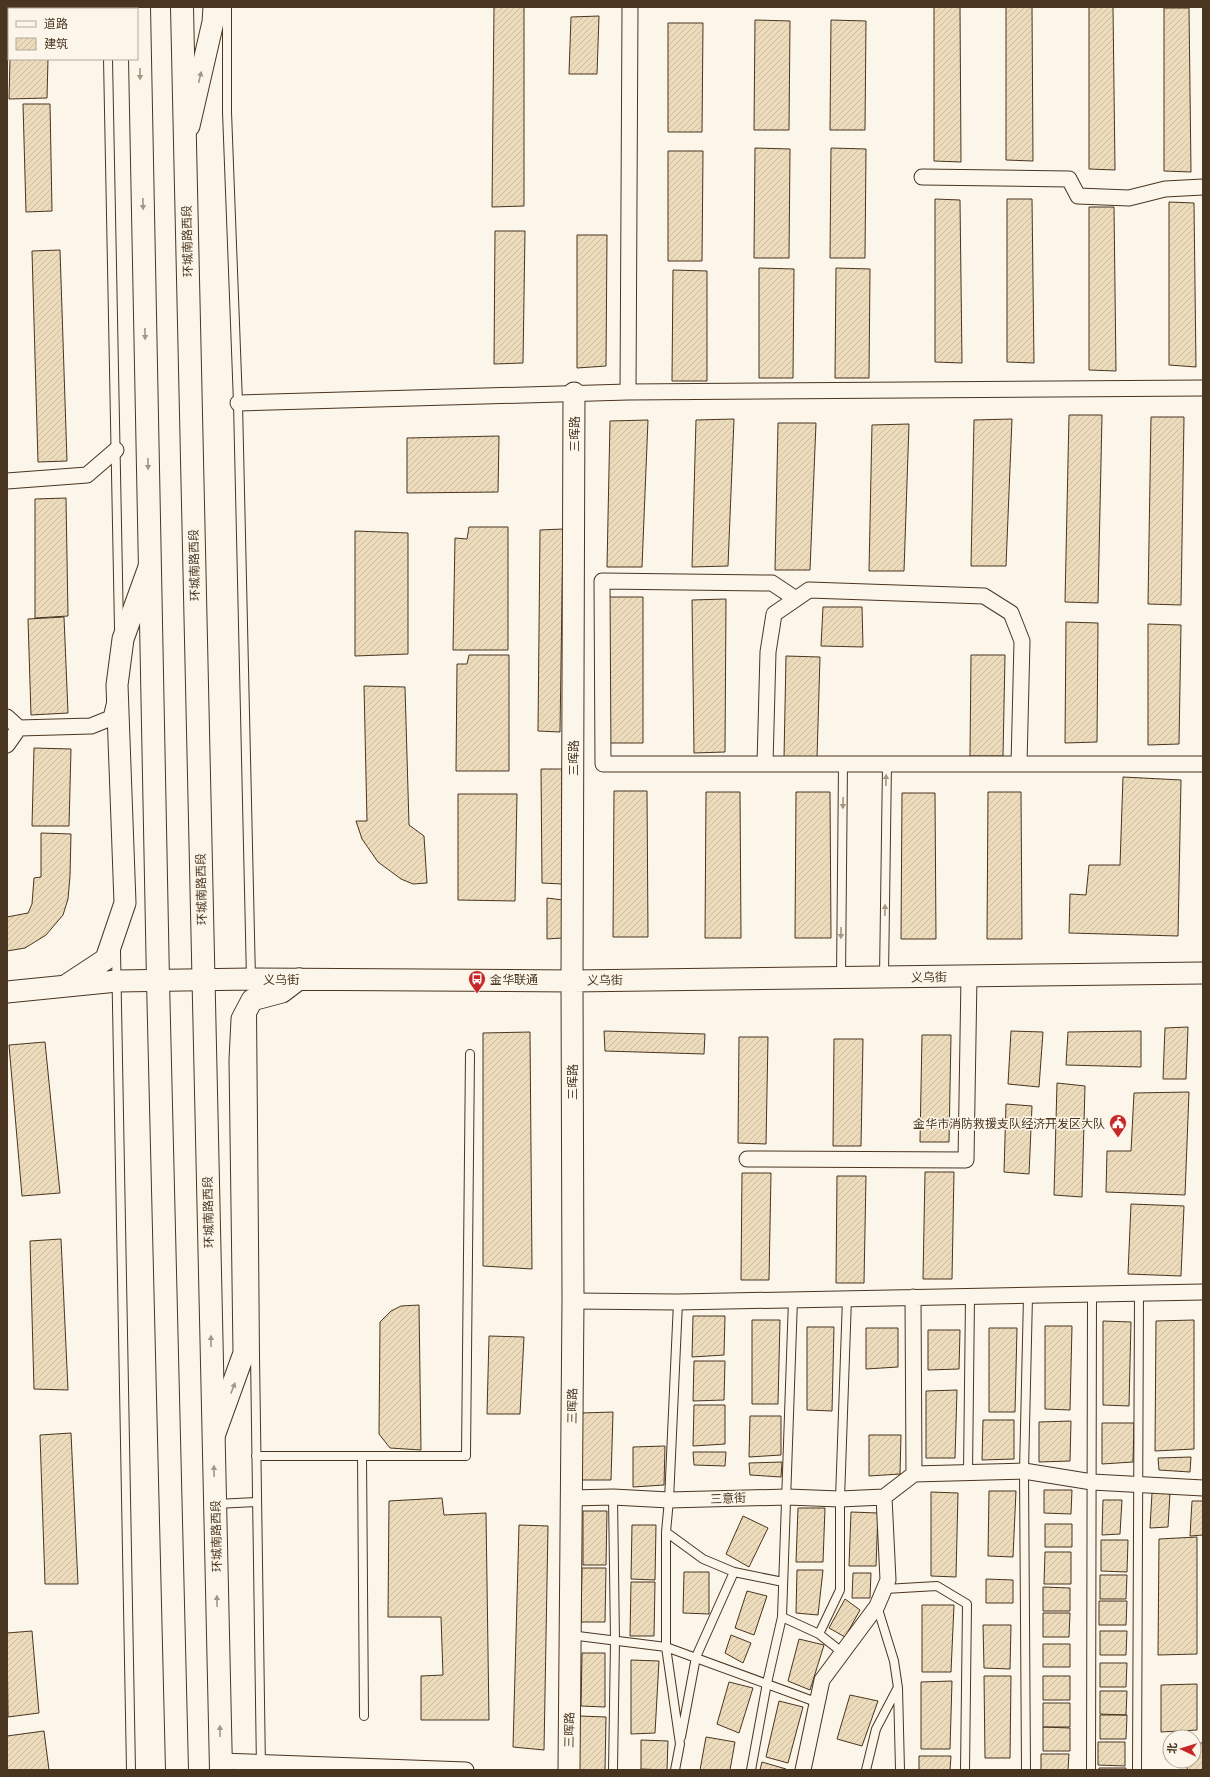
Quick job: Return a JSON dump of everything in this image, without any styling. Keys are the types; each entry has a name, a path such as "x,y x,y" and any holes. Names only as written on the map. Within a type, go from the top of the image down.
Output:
{"main road":[{"path":"139,7 158,981 177,1770"},
{"name":"环城南路西段","path":"182,7 221,1766"}],"street":[{"path":"185,142 214,22 214,7"},
{"path":"628,392 630,7"},
{"path":"922,177 1069,179 1078,196 1129,198 1165,189 1203,187"},
{"path":"238,403 628,392 1203,388"},
{"name":"三晖路","path":"569,1770 573,1301 572,981 574,393"},
{"path":"7,481 87,476 116,450"},
{"path":"65,986 106,959 125,903 117,695 123,639 150,564"},
{"path":"796,599 772,583 602,581 603,764 1203,764"},
{"path":"765,764 768,652 774,614 809,590 984,596 1011,613 1022,641 1019,764"},
{"path":"7,717 19,728 91,726 111,718 117,695"},
{"path":"7,745 19,728"},
{"name":"义乌街","path":"7,992 117,981 203,980 252,989 300,979 572,981 1203,973"},
{"path":"747,1159 966,1160 969,976"},
{"path":"213,1437 244,1353 240,1060 242,1019 252,989"},
{"path":"573,1301 678,1302 1203,1292"},
{"path":"913,1297 914,1474"},
{"path":"803,1770 816,1702 822,1680 878,1606 888,1580 884,1497 914,1474 1024,1471 1092,1482 1203,1488"},
{"name":"三意街","path":"571,1498 613,1497 669,1500 787,1497 840,1499 884,1497"},
{"path":"221,1766 466,1770"}],"lane":[{"path":"227,7 227,112 238,403 252,989 256,1456 261,1766"},
{"path":"108,60 120,617 111,718 114,836"},
{"path":"841,978 843,764"},
{"path":"884,977 886,764"},
{"path":"115,907 131,1770"},
{"path":"256,1456 466,1456 470,1054"},
{"path":"1137,1770 1139,1293"},
{"path":"1091,1770 1092,1295"},
{"path":"1026,1770 1024,1471 1028,1296"},
{"path":"968,1472 970,1297"},
{"path":"819,1634 840,1590 840,1499 847,1298"},
{"path":"751,1770 767,1683 782,1617 787,1497 792,1299"},
{"path":"678,1302 669,1500 666,1532 666,1647 680,1744"},
{"path":"362,1456 364,1716"},
{"path":"613,1497 615,1641 614,1770"},
{"path":"215,1504 257,1502"},
{"path":"666,1532 704,1559 734,1572 783,1582"},
{"path":"675,1770 696,1657 734,1572"},
{"path":"885,1589 937,1586 967,1604 965,1770"},
{"path":"878,1606 894,1661 898,1688 900,1770"},
{"path":"782,1617 819,1634 843,1653"},
{"path":"570,1635 666,1647 816,1702"},
{"path":"866,1770 876,1729 898,1688"}],"building":[{"path":"9,7 47,7 47,8"},
{"path":"494,7 524,7 524,206 492,207"},
{"path":"934,7 960,7 961,162 934,161"},
{"path":"1006,7 1032,7 1033,161 1006,160"},
{"path":"1089,7 1113,7 1115,170 1089,169"},
{"path":"1164,8 1189,8 1191,172 1164,171"},
{"path":"599,16 597,74 569,74 571,17"},
{"path":"755,20 790,21 789,130 754,130"},
{"path":"831,20 866,21 865,130 830,130"},
{"path":"668,23 703,23 702,132 668,132"},
{"path":"10,60 48,60 47,98 9,99"},
{"path":"23,104 50,104 52,211 26,212"},
{"path":"755,148 790,149 789,258 754,258"},
{"path":"831,148 866,149 865,258 830,258"},
{"path":"668,151 703,151 702,261 668,261"},
{"path":"935,199 960,200 962,363 935,362"},
{"path":"1007,199 1032,199 1034,363 1007,362"},
{"path":"1169,202 1194,203 1196,367 1169,365"},
{"path":"1089,207 1114,207 1116,371 1089,370"},
{"path":"495,231 525,231 523,363 494,364"},
{"path":"577,235 607,235 606,366 577,368"},
{"path":"60,250 67,461 38,462 32,251"},
{"path":"759,268 794,269 793,378 759,378"},
{"path":"836,268 870,269 869,378 835,378"},
{"path":"673,270 707,271 707,381 672,381"},
{"path":"1069,415 1102,415 1098,603 1065,602"},
{"path":"1151,417 1184,417 1181,605 1148,604"},
{"path":"734,419 728,566 692,567 696,420"},
{"path":"1012,419 1006,566 971,566 974,420"},
{"path":"648,420 642,567 607,567 610,421"},
{"path":"778,423 816,423 810,570 775,570"},
{"path":"909,424 904,571 869,571 872,425"},
{"path":"499,436 498,492 407,493 407,438"},
{"path":"66,498 68,616 35,618 35,499"},
{"path":"469,527 508,527 508,650 453,650 455,538 467,539"},
{"path":"563,529 560,732 538,731 540,530"},
{"path":"355,531 408,533 408,654 355,656"},
{"path":"609,597 643,597 643,743 608,743"},
{"path":"726,599 725,752 694,753 692,600"},
{"path":"823,607 862,607 863,647 821,646"},
{"path":"64,617 68,713 31,715 28,619"},
{"path":"1066,622 1098,623 1097,742 1065,743"},
{"path":"1148,624 1181,625 1179,744 1148,745"},
{"path":"469,655 509,655 509,771 456,771 457,664 467,664"},
{"path":"971,655 1005,655 1003,756 970,756"},
{"path":"786,656 820,657 817,758 784,758"},
{"path":"364,686 405,687 409,825 424,836 427,883 413,884 401,879 378,862 362,839 356,821 367,821"},
{"path":"34,748 71,749 69,826 32,826"},
{"path":"541,769 562,769 562,884 542,883"},
{"path":"1123,777 1181,780 1178,936 1069,933 1070,894 1086,895 1089,865 1120,865"},
{"path":"614,791 647,791 648,937 613,937"},
{"path":"706,792 740,792 741,938 705,938"},
{"path":"796,792 830,792 831,938 795,938"},
{"path":"988,792 1021,792 1022,939 987,939"},
{"path":"902,793 935,793 936,939 901,939"},
{"path":"458,794 517,794 515,901 458,900"},
{"path":"41,833 71,834 68,899 63,915 46,935 25,948 7,951 7,917 28,913 32,904 34,878 41,877"},
{"path":"547,898 563,900 562,938 547,939"},
{"path":"1188,1027 1186,1079 1163,1079 1165,1028"},
{"path":"604,1031 705,1034 704,1054 605,1051"},
{"path":"1011,1031 1043,1032 1039,1087 1008,1084"},
{"path":"1141,1031 1141,1067 1066,1065 1068,1032"},
{"path":"530,1032 532,1269 483,1266 483,1033"},
{"path":"922,1035 951,1035 949,1142 920,1142"},
{"path":"739,1037 768,1037 766,1144 738,1143"},
{"path":"834,1039 863,1039 861,1146 833,1146"},
{"path":"45,1042 60,1193 22,1196 9,1045"},
{"path":"1057,1083 1085,1086 1082,1197 1054,1195"},
{"path":"1189,1092 1185,1195 1106,1192 1107,1151 1131,1151 1134,1093"},
{"path":"1006,1104 1032,1106 1029,1174 1004,1172"},
{"path":"925,1172 954,1172 952,1279 923,1279"},
{"path":"742,1173 771,1173 769,1280 741,1280"},
{"path":"837,1176 866,1176 864,1283 836,1283"},
{"path":"1131,1204 1184,1206 1181,1276 1128,1274"},
{"path":"61,1239 68,1390 34,1389 30,1241"},
{"path":"419,1305 421,1450 390,1448 379,1434 380,1322 391,1311 401,1306"},
{"path":"693,1316 725,1316 724,1355 692,1357"},
{"path":"752,1320 780,1320 778,1404 752,1404"},
{"path":"1194,1320 1194,1449 1155,1451 1156,1321"},
{"path":"1103,1321 1131,1322 1129,1406 1103,1405"},
{"path":"1045,1326 1072,1326 1070,1410 1045,1409"},
{"path":"807,1327 834,1327 832,1411 807,1410"},
{"path":"866,1328 898,1328 898,1367 866,1369"},
{"path":"989,1328 1017,1328 1015,1412 989,1412"},
{"path":"928,1330 960,1330 959,1369 928,1370"},
{"path":"489,1336 524,1337 520,1414 487,1414"},
{"path":"694,1361 725,1361 724,1400 693,1401"},
{"path":"957,1390 955,1458 926,1458 926,1391"},
{"path":"694,1405 725,1405 725,1444 693,1446"},
{"path":"613,1412 611,1480 582,1480 581,1413"},
{"path":"750,1416 781,1416 781,1455 749,1457"},
{"path":"983,1420 1014,1420 1014,1459 982,1460"},
{"path":"1071,1421 1070,1461 1039,1462 1039,1422"},
{"path":"1102,1423 1134,1423 1133,1462 1102,1464"},
{"path":"71,1433 78,1584 45,1584 40,1435"},
{"path":"869,1435 901,1435 900,1474 869,1476"},
{"path":"665,1446 664,1485 633,1487 633,1447"},
{"path":"693,1452 726,1452 725,1466 694,1465"},
{"path":"1191,1457 1190,1472 1159,1470 1158,1458"},
{"path":"782,1462 781,1477 750,1475 749,1463"},
{"path":"1044,1490 1072,1490 1071,1514 1044,1513"},
{"path":"989,1491 1016,1491 1013,1557 988,1556"},
{"path":"931,1492 958,1493 956,1577 931,1576"},
{"path":"1152,1493 1170,1493 1168,1527 1150,1528"},
{"path":"442,1498 444,1515 486,1513 489,1720 421,1720 421,1676 443,1675 441,1617 388,1617 389,1501"},
{"path":"1103,1500 1122,1500 1120,1534 1102,1535"},
{"path":"1192,1501 1203,1501 1203,1535 1190,1536"},
{"path":"798,1508 825,1508 823,1562 796,1562"},
{"path":"583,1511 607,1511 606,1565 583,1565"},
{"path":"851,1512 878,1513 876,1566 849,1566"},
{"path":"743,1516 768,1528 749,1567 726,1554"},
{"path":"1045,1524 1072,1524 1072,1547 1045,1547"},
{"path":"519,1525 548,1526 544,1750 513,1747"},
{"path":"632,1525 656,1525 655,1580 631,1579"},
{"path":"1197,1537 1197,1654 1158,1655 1159,1539"},
{"path":"1101,1540 1128,1540 1127,1572 1101,1571"},
{"path":"1045,1552 1071,1552 1071,1584 1044,1584"},
{"path":"582,1568 606,1568 605,1622 581,1622"},
{"path":"797,1570 823,1570 818,1615 796,1613"},
{"path":"684,1572 709,1572 709,1614 683,1613"},
{"path":"853,1573 871,1573 870,1598 852,1598"},
{"path":"1100,1575 1127,1575 1126,1599 1100,1599"},
{"path":"986,1579 1013,1580 1013,1603 986,1603"},
{"path":"631,1582 655,1582 654,1636 630,1636"},
{"path":"1043,1587 1070,1588 1070,1611 1043,1611"},
{"path":"747,1591 767,1596 754,1635 735,1628"},
{"path":"845,1599 860,1610 845,1637 829,1628"},
{"path":"1099,1601 1127,1601 1126,1625 1099,1625"},
{"path":"922,1605 954,1605 951,1672 922,1672"},
{"path":"1043,1613 1070,1613 1069,1637 1043,1637"},
{"path":"983,1625 1011,1625 1010,1669 984,1668"},
{"path":"32,1631 39,1713 8,1717 7,1633"},
{"path":"1100,1631 1127,1631 1126,1655 1100,1655"},
{"path":"731,1635 751,1643 743,1663 725,1653"},
{"path":"799,1639 824,1645 810,1690 788,1681"},
{"path":"1043,1644 1070,1644 1070,1667 1043,1667"},
{"path":"582,1653 605,1653 605,1707 581,1706"},
{"path":"631,1660 659,1661 655,1733 631,1734"},
{"path":"1100,1663 1127,1663 1126,1687 1100,1687"},
{"path":"984,1676 1011,1676 1010,1758 985,1758"},
{"path":"1043,1676 1070,1676 1070,1700 1043,1700"},
{"path":"952,1681 950,1749 921,1749 921,1682"},
{"path":"729,1682 753,1688 739,1733 717,1724"},
{"path":"1197,1684 1197,1729 1162,1729 1161,1732 1161,1685"},
{"path":"1100,1691 1127,1691 1126,1715 1100,1714"},
{"path":"850,1695 878,1701 862,1746 837,1739"},
{"path":"779,1701 803,1707 788,1763 766,1757"},
{"path":"1043,1703 1070,1703 1070,1727 1043,1727"},
{"path":"1100,1715 1127,1715 1126,1739 1100,1739"},
{"path":"579,1716 606,1717 605,1770 579,1770"},
{"path":"1043,1727 1070,1728 1070,1751 1043,1751"},
{"path":"44,1731 49,1770 7,1770 7,1736"},
{"path":"706,1737 735,1742 730,1770 700,1770"},
{"path":"641,1740 668,1741 667,1770 641,1769"},
{"path":"1098,1742 1125,1742 1125,1766 1098,1765"},
{"path":"1203,1743 1203,1770 1187,1770 1202,1769"},
{"path":"1041,1754 1069,1754 1068,1770 1041,1770"},
{"path":"919,1756 951,1756 950,1770 919,1770"},
{"path":"762,1762 786,1769 786,1770 760,1770"},
{"path":"1099,1768 1126,1768 1126,1770 1099,1770"}],"place":[{"name":"金华联通","path":"477,994"},
{"name":"金华市消防救援支队经济开发区大队","path":"1118,1138"}]}
